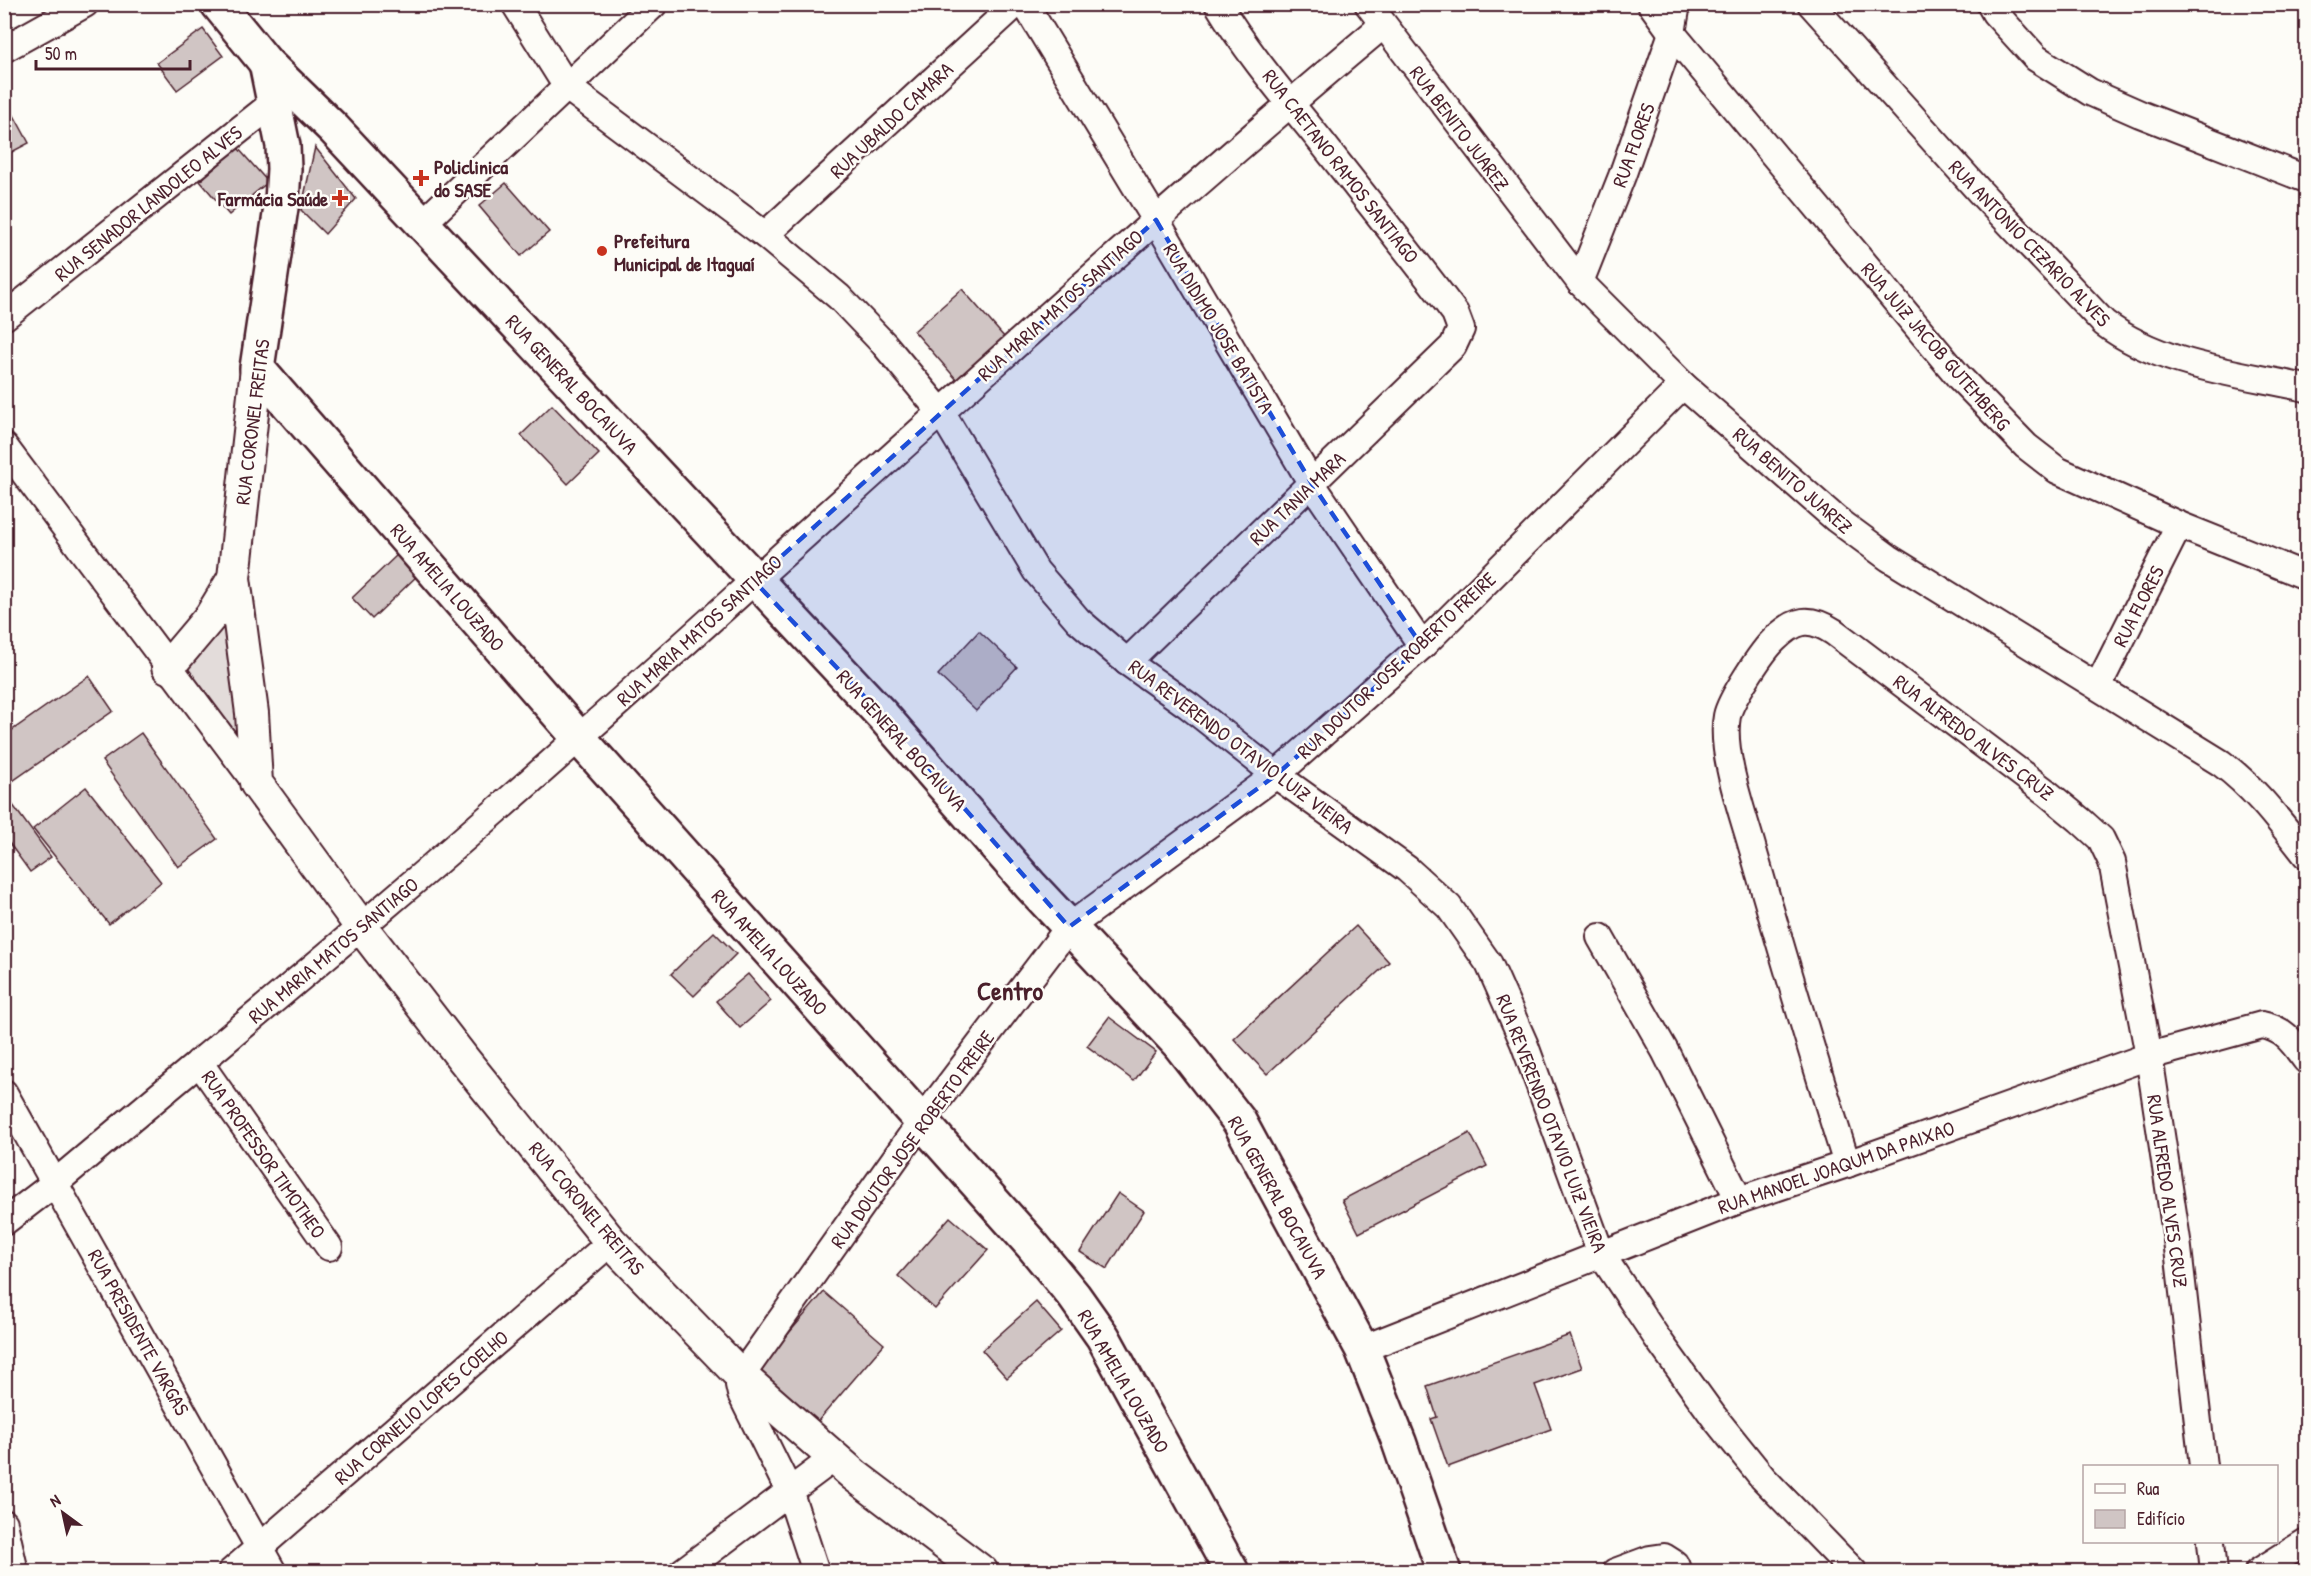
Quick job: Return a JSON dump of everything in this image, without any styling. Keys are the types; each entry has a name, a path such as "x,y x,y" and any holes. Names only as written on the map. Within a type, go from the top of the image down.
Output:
{"main road":[{"name":"RUA CORONEL FREITAS","path":"218,4 266,63 283,95 282,201 257,368"},
{"name":"RUA GENERAL BOCAIUVA","path":"283,95 334,129 882,716 1069,927 1179,1044 1239,1121 1362,1349 1399,1442 1444,1572"},
{"path":"283,146 290,136 311,126 334,129"},
{"name":"RUA AMELIA LOUZADO","path":"257,368 579,738 1032,1245 1074,1296 1103,1337 1232,1572"}],"street":[{"path":"4,49 85,4"},
{"name":"RUA REVERENDO OTAVIO LUIZ VIEIRA","path":"515,4 567,87 765,235 839,297 884,344 941,412 1036,570 1078,620 1127,662 1189,706 1276,775 1407,869 1449,908 1489,964 1524,1043 1601,1254 1714,1418 1763,1478 1854,1572"},
{"path":"423,224 654,4"},
{"name":"RUA UBALDO CAMARA","path":"765,235 1016,4"},
{"name":"RUA DIDIMO JOSE BATISTA","path":"1025,4 1312,484 1422,646"},
{"name":"RUA CAETANO RAMOS SANTIAGO","path":"1218,4 1231,26 1455,314 1461,328"},
{"name":"RUA BENITO JUAREZ","path":"1368,4 1382,26 1580,282 1683,385 1863,540 2222,763 2241,778 2307,855"},
{"name":"RUA JUIZ JACOB GUTEMBERG","path":"1651,4 1672,33 1959,377 2026,446 2057,470 2179,525 2307,576"},
{"name":"RUA FLORES","path":"1580,282 1622,176 1672,33 1677,4"},
{"name":"RUA ANTONIO CEZARIO ALVES","path":"1811,4 1980,192 2111,328 2151,351 2200,365 2307,388"},
{"path":"1990,4 1995,13 2036,58 2090,92 2140,114 2307,179"},
{"name":"RUA MARIA MATOS SANTIAGO","path":"4,1222 55,1183 362,928 579,738 1156,220 1382,26"},
{"name":"RUA SENADOR LANDOLEO ALVES","path":"4,317 283,95"},
{"name":"RUA TANIA MARA","path":"1127,662 1453,346 1461,328"},
{"name":"RUA CORONEL FREITAS","path":"256,783 252,713 234,578 257,368"},
{"name":"RUA DOUTOR JOSE ROBERTO FREIRE","path":"741,1376 921,1122 1069,927 1276,775 1422,646 1683,385"},
{"name":"RUA CORONEL FREITAS","path":"4,446 362,928 464,1060 611,1242 741,1376 834,1458 982,1572"},
{"name":"RUA FLORES","path":"2098,686 2179,525"},
{"path":"168,667 211,616 234,578"},
{"name":"RUA ALFREDO ALVES CRUZ","path":"1847,1164 1790,983 1735,784 1726,742 1727,716 1737,694 1772,642 1787,628 1799,621 1822,625 1834,632 2046,792 2101,839 2112,862 2149,1056 2177,1240 2203,1465"},
{"path":"1600,938 1665,1051 1739,1200"},
{"name":"RUA MANOEL JOAQUM DA PAIXAO","path":"1362,1349 1739,1200 1847,1164 2149,1056 2262,1025 2276,1027 2289,1038 2307,1060"},
{"name":"RUA PROFESSOR TIMOTHEO","path":"199,1062 329,1247"},
{"name":"RUA PRESIDENTE VARGAS","path":"4,1093 273,1572"},
{"name":"RUA CORNELIO LOPES COELHO","path":"231,1572 611,1242"},
{"path":"741,1376 739,1385 741,1394 790,1493 816,1572"},
{"path":"682,1572 834,1458"},
{"path":"4,1523 15,1572"},
{"path":"2258,1572 2307,1542"},
{"path":"2211,1543 2214,1572"},
{"path":"1615,1572 1650,1559 1664,1557 1675,1563 1678,1572"}],"highlighted area":[{"path":"1156,220 1312,484 1422,646 1276,775 1069,927 883,716 754,581"}],"shaded area":[{"path":"229,606 240,749 181,671"}],"building":[{"path":"203,29 223,56 177,90 157,63"},
{"path":"4,97 29,143 4,156"},
{"path":"315,147 356,199 325,234 301,210"},
{"path":"238,148 268,182 229,215 200,181"},
{"path":"506,183 549,232 521,256 479,206"},
{"path":"962,289 1005,338 957,380 914,331"},
{"path":"552,405 599,454 568,484 521,435"},
{"path":"398,554 418,575 372,619 352,598"},
{"path":"979,631 1017,667 976,711 938,675"},
{"path":"89,676 113,711 4,787 4,736"},
{"path":"141,733 217,839 178,867 102,761"},
{"path":"86,787 161,882 109,924 33,829"},
{"path":"4,793 51,857 30,872 4,836"},
{"path":"1356,926 1389,962 1267,1074 1234,1039"},
{"path":"714,932 736,954 694,996 671,974"},
{"path":"748,974 771,1001 740,1028 716,1001"},
{"path":"1109,1017 1156,1052 1134,1081 1087,1046"},
{"path":"1470,1133 1487,1166 1359,1233 1342,1200"},
{"path":"1118,1193 1144,1211 1107,1269 1080,1252"},
{"path":"950,1217 988,1250 935,1309 898,1276"},
{"path":"824,1292 884,1344 818,1421 758,1369"},
{"path":"1036,1302 1061,1331 1007,1378 982,1350"},
{"path":"1570,1335 1582,1368 1535,1385 1551,1429 1448,1467 1431,1419 1437,1417 1427,1386"}],"place":[{"name":"Policlinica do SASE","path":"421,178"},
{"name":"Farmácia Saúde","path":"340,198"},
{"name":"Prefeitura Municipal de Itaguaí","path":"602,251"}],"district":[{"name":"Centro","path":"1010,990"}]}
